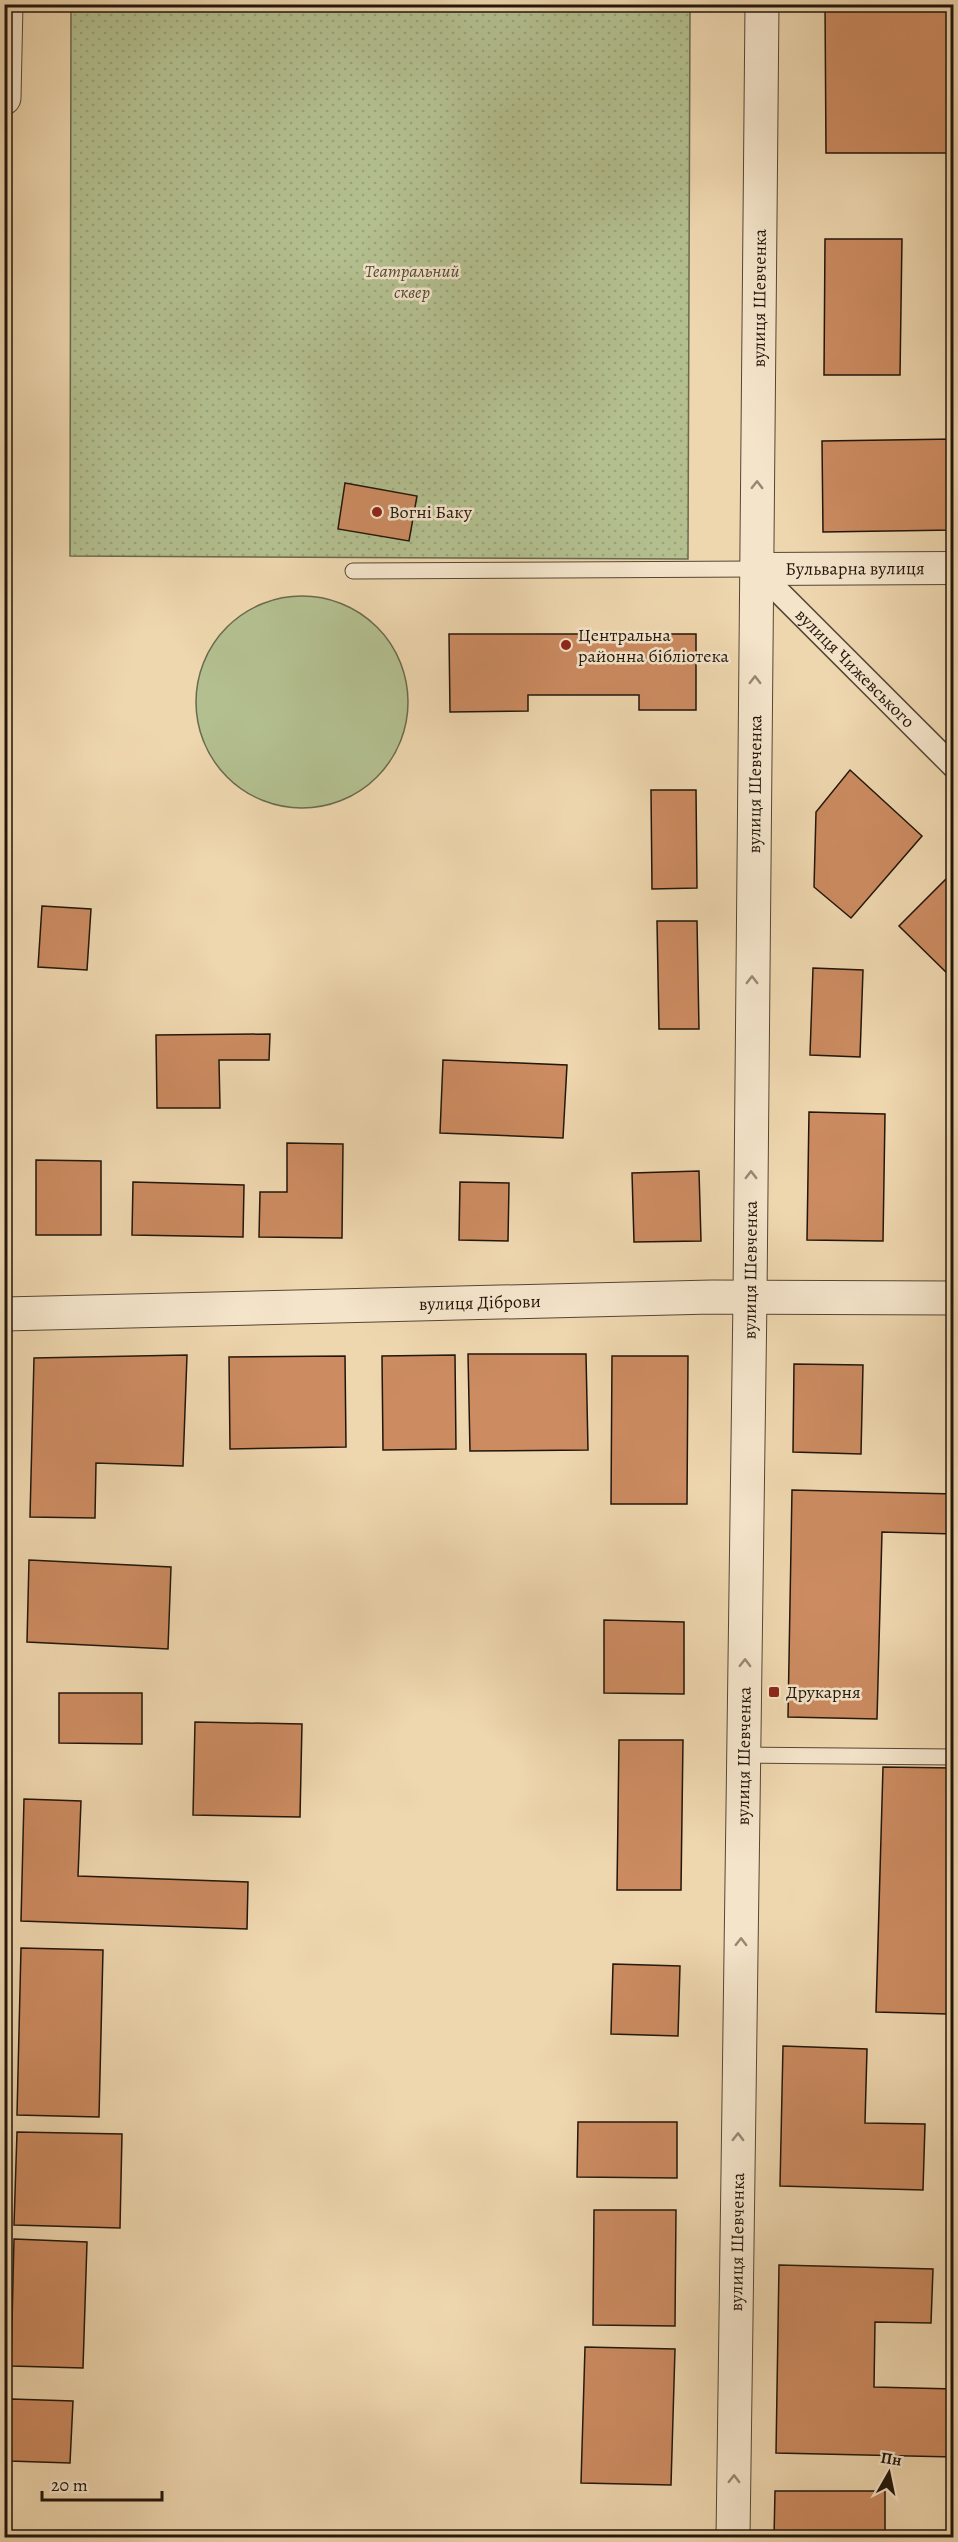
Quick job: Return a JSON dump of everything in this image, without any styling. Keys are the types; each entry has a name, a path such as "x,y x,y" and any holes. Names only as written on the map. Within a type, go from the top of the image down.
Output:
{"street":[{"path":"4,98 6,4"},
{"name":"вулиця Шевченка","path":"733,2538 750,1297 762,4"},
{"name":"Бульварна вулиця","path":"756,569 954,568"},
{"name":"вулиця Чижевського","path":"756,569 954,767"},
{"name":"вулиця Діброви","path":"4,1314 750,1297 954,1298"}],"lane":[{"path":"353,571 756,569"},
{"path":"743,1755 954,1757"}],"green space":[{"name":"Театральний сквер","path":"71,5 690,5 688,559 70,556"},
{"path":"302,596 323,598 343,604 361,614 377,627 390,643 400,661 406,681 408,702 406,723 400,743 390,761 377,777 361,790 343,800 323,806 302,808 281,806 261,800 243,790 227,777 214,761 204,743 198,723 196,702 198,681 204,661 214,643 227,627 243,614 261,604 281,598"}],"building":[{"path":"825,4 954,4 954,153 826,153"},
{"path":"825,239 902,239 900,375 824,375"},
{"path":"954,439 954,530 823,532 822,441"},
{"name":"Вогні Баку","path":"345,483 417,496 409,541 338,529"},
{"path":"449,634 696,634 696,710 639,710 639,695 528,695 528,711 450,712"},
{"path":"850,770 922,836 851,918 814,887 816,812"},
{"path":"651,790 696,790 697,888 652,889"},
{"path":"950,875 954,878 952,978 899,926"},
{"path":"42,906 91,909 87,970 38,967"},
{"path":"657,921 697,921 699,1029 659,1029"},
{"path":"813,968 863,970 860,1057 810,1055"},
{"path":"270,1034 269,1060 219,1060 220,1108 157,1108 156,1035"},
{"path":"443,1060 567,1065 563,1138 440,1133"},
{"path":"809,1112 885,1114 883,1241 807,1240"},
{"path":"287,1143 343,1144 342,1238 259,1237 260,1192 287,1192"},
{"path":"36,1160 101,1161 101,1235 36,1235"},
{"path":"699,1171 701,1241 634,1242 632,1173"},
{"path":"133,1182 244,1185 243,1237 132,1235"},
{"path":"460,1182 509,1183 508,1241 459,1240"},
{"path":"468,1354 586,1354 588,1450 470,1451"},
{"path":"187,1355 183,1466 96,1463 95,1518 30,1517 34,1358"},
{"path":"455,1355 456,1449 383,1450 382,1356"},
{"path":"345,1356 346,1447 230,1449 229,1357"},
{"path":"612,1356 688,1356 687,1504 611,1504"},
{"path":"794,1364 863,1365 861,1454 793,1452"},
{"path":"792,1490 954,1494 954,1534 882,1532 877,1719 788,1717"},
{"path":"29,1560 171,1567 168,1649 27,1642"},
{"path":"604,1620 684,1622 684,1694 604,1693"},
{"path":"59,1693 142,1693 142,1744 59,1743"},
{"path":"195,1722 302,1724 300,1817 193,1815"},
{"path":"619,1740 683,1740 681,1890 617,1890"},
{"path":"883,1767 954,1768 947,2014 876,2012"},
{"path":"24,1799 81,1801 78,1876 248,1882 247,1929 21,1921"},
{"path":"21,1948 103,1950 99,2117 17,2115"},
{"path":"613,1964 680,1966 678,2036 611,2034"},
{"path":"783,2046 867,2049 865,2123 925,2124 923,2190 780,2186"},
{"path":"578,2122 677,2122 677,2178 577,2177"},
{"path":"17,2132 122,2134 120,2228 14,2225"},
{"path":"594,2210 676,2210 675,2326 593,2325"},
{"path":"14,2239 87,2242 83,2368 11,2366"},
{"path":"779,2265 933,2269 931,2323 875,2322 874,2387 954,2389 954,2457 776,2453"},
{"path":"585,2347 675,2349 671,2485 581,2483"},
{"path":"11,2399 73,2401 70,2463 9,2461"},
{"path":"775,2491 885,2491 885,2538 774,2538"}],"place":[{"name":"Вогні Баку","path":"377,512"},
{"name":"Центральна районна бібліотека","path":"566,645"},
{"name":"Друкарня","path":"774,1692"}]}
